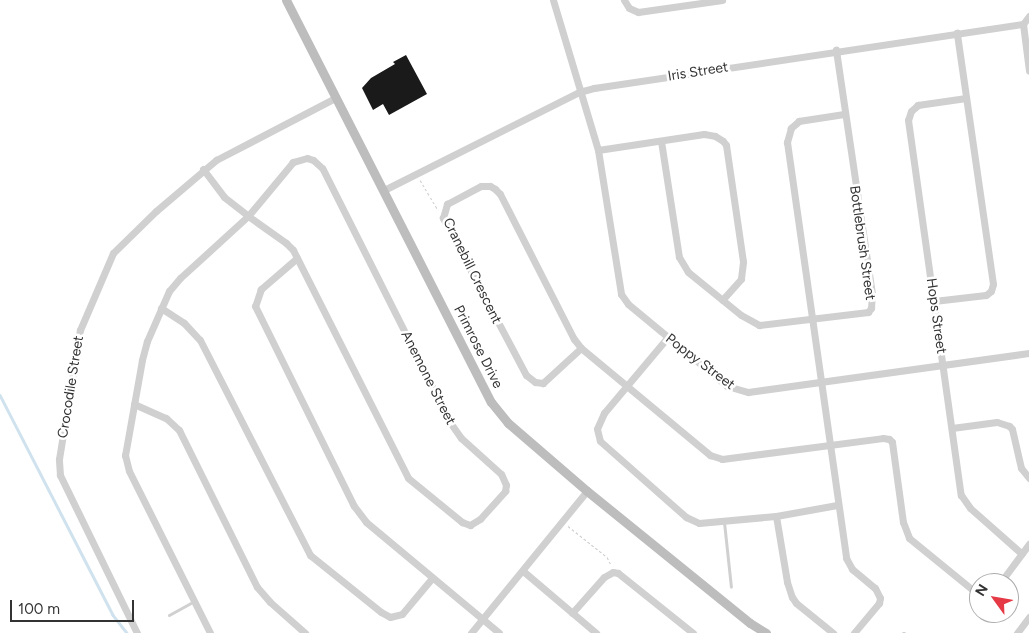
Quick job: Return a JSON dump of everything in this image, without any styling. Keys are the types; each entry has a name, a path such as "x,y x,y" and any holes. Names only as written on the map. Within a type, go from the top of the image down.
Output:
{"street":[{"name":"Primrose Drive","path":"286,0 491,402 508,423 587,491 750,623 766,633"},
{"name":"Poppy Street","path":"553,0 579,92 598,150 621,294 628,304 667,338 727,386 740,391 820,382 1029,352"},
{"path":"624,0 629,8 638,12 722,0"},
{"path":"1029,16 1022,24 1029,71"},
{"name":"Iris Street","path":"384,190 579,92 607,85 1022,24"},
{"path":"934,301 986,295 991,291 993,284 957,33"},
{"name":"Bottlebrush Street","path":"661,141 682,265 722,300 751,322 759,325 868,312 872,301 836,50"},
{"name":"Crocodile Street","path":"137,633 60,475 59,459 80,330 108,262 123,241 203,169 226,154 336,98"},
{"name":"Hops Street","path":"966,98 918,105 911,111 908,120 961,495 964,502 1022,554"},
{"path":"844,114 799,121 788,134 810,319 830,444 837,505 848,564 875,588 880,598 854,633"},
{"path":"598,150 710,134 720,138 726,145 743,262 740,279 722,300"},
{"name":"Anemone Street","path":"203,169 224,197 248,216 289,246 297,258 408,478 462,522 470,525 474,524 504,491 504,479 461,438 450,422 322,168 313,160 306,158 293,162 248,216"},
{"name":"Cranebill Crescent","path":"581,348 543,383 535,382 526,375 443,213 447,204 481,186 490,186 500,194 574,339 581,348 716,458 722,459 882,438 889,439 892,442 902,522 909,538 969,586"},
{"path":"210,633 127,466 125,455 144,354 161,308 174,284 248,216"},
{"path":"297,258 261,289 255,301 256,311 360,515 499,633"},
{"path":"161,308 184,323 200,340 310,555 381,612 390,617 402,614 432,578"},
{"path":"667,338 599,423 597,433 600,442 686,517 699,523 776,516 837,505"},
{"path":"134,404 166,418 179,430 257,588 270,602 306,633"},
{"path":"952,428 996,422 1009,426 1012,429 1021,468 1029,478"},
{"path":"471,633 587,491"},
{"path":"776,516 787,582 792,597 796,603 834,633"},
{"path":"1008,573 1029,544"},
{"path":"523,571 596,633"},
{"path":"572,613 604,577 613,572 624,576 693,633"},
{"path":"1017,633 1029,616"},
{"name":"Primrose Drive","path":"750,623 759,633"}],"lane":[{"path":"724,522 731,587"},
{"path":"169,615 194,601"}],"path":[{"path":"417,174 436,209 443,213"},
{"path":"563,522 607,557 613,572"}],"building":[{"path":"406,55 427,94 389,115 383,104 373,110 362,88 371,78"}],"waterway":[{"path":"0,395 113,615 127,633"}]}
